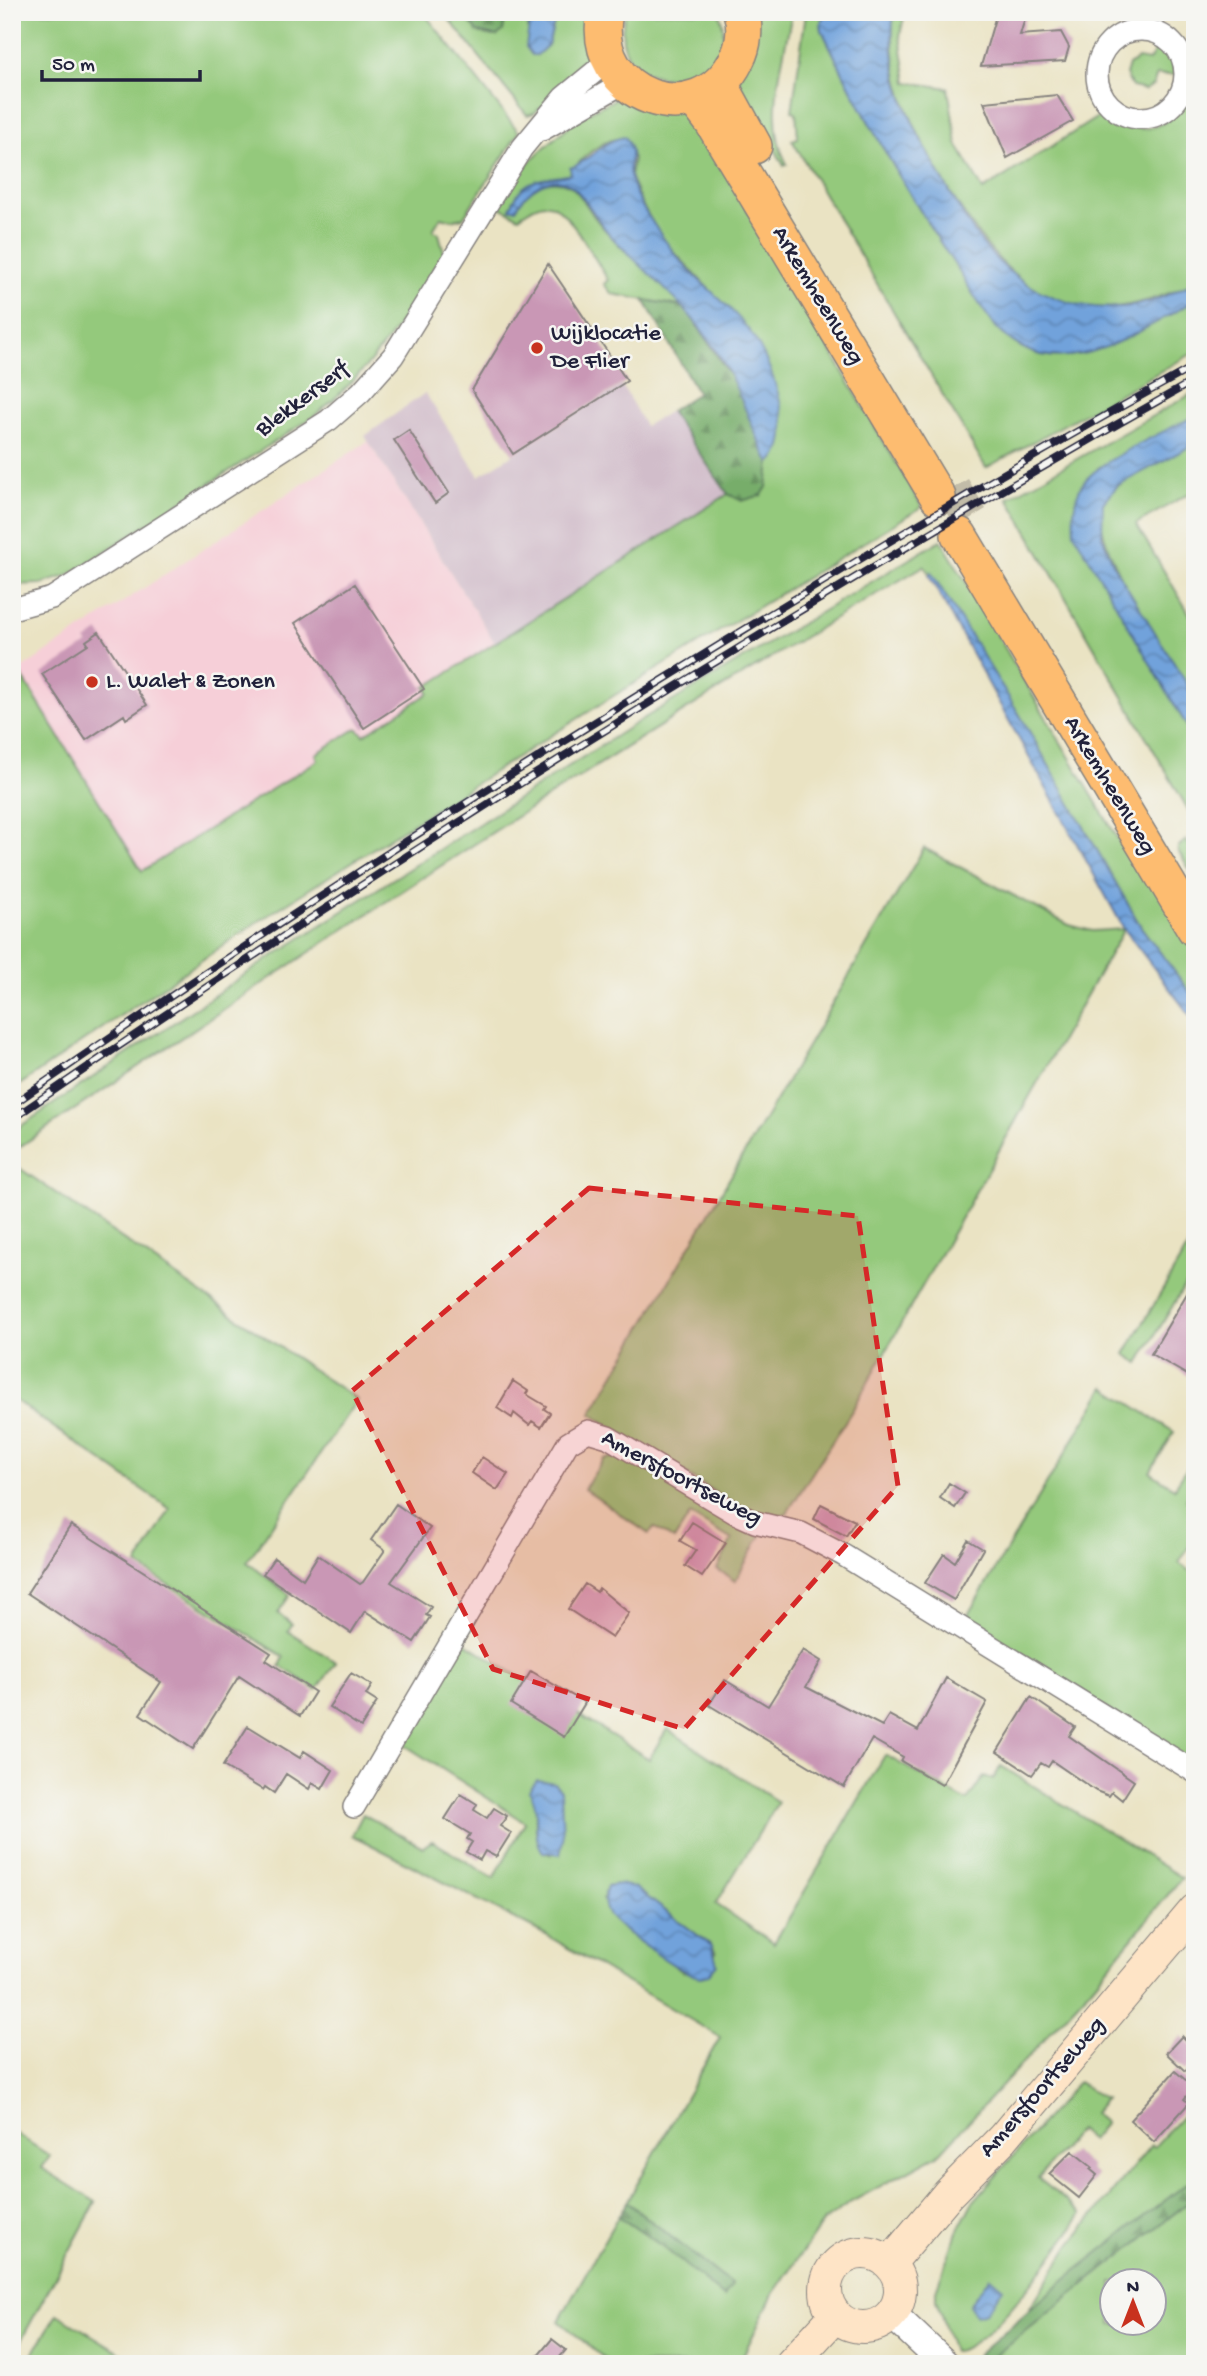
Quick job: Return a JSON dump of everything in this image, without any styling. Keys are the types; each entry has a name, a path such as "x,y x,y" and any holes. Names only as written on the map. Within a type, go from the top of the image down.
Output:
{"main road":[{"path":"605,12 604,43 617,71 650,97 664,100 707,91 732,70 740,54 744,36 741,12"},
{"name":"Arkemheenweg","path":"707,91 945,492"},
{"name":"Arkemheenweg","path":"1195,889 1169,853 966,529 1195,929"},
{"name":"Amersfoortseweg","path":"890,2263 947,2194 1003,2137 1195,1910"},
{"path":"858,2253 869,2253 890,2263 900,2283 898,2305 892,2314 879,2324 864,2327 849,2324 836,2315 826,2295 827,2283 837,2263 858,2253"},
{"path":"791,2364 836,2315"}],"street":[{"path":"1133,30 1159,33 1187,45 1186,74 1179,98 1171,107 1149,118 1136,118 1124,115 1104,99 1097,76 1098,63 1103,51 1121,34 1133,30"},
{"name":"Blekkerserf","path":"12,609 52,598 328,420 361,393 393,356 516,158 564,97 617,71"},
{"name":"Amersfoortseweg","path":"354,1807 568,1443 588,1431 608,1437 735,1513 817,1540 895,1585 1195,1772"},
{"path":"892,2314 945,2364"}],"highlighted area":[{"path":"589,1188 858,1216 898,1486 684,1729 493,1669 352,1391"}],"shaded area":[{"path":"622,385 645,426 670,411 728,494 495,643 365,436 425,393 479,476"},
{"path":"368,441 495,643 426,687 429,693 364,735 357,728 316,754 319,760 142,872 18,671"}],"green space":[{"path":"12,12 423,12 519,132 463,218 453,220 441,217 433,230 439,234 444,252 387,341 335,399 313,417 67,576 41,584 12,585"},
{"path":"443,12 463,12 477,30 497,36 506,20 506,12 531,12 528,28 537,55 548,45 557,12 596,12 592,48 581,72 573,81 534,113 527,115"},
{"path":"463,12 506,12 503,31 497,36 477,32"},
{"path":"626,12 719,12 723,40 714,61 696,74 674,78 651,74 633,62 623,41"},
{"path":"752,12 792,12 776,109 780,147 787,164 784,166 759,120 735,100"},
{"path":"806,12 826,12 821,22 822,30 883,148 979,304 1006,337 1042,355 1083,354 1122,340 1195,301 1195,352 986,468 792,140 798,138 796,112 792,111"},
{"path":"894,12 905,12 900,36 907,82 948,88 957,144 983,190 1104,113 1133,128 1158,125 1179,109 1195,83 1195,282 1150,300 1110,307 1075,305 1044,295 1016,276 990,249 966,217 920,138 898,78 894,57"},
{"path":"1115,12 1195,12 1195,14 1126,24"},
{"path":"1159,44 1171,56 1176,75 1157,75 1153,85 1145,90 1132,87 1126,75 1129,65 1138,59 1149,61"},
{"path":"617,98 691,113 922,507 615,695 256,923 12,1090 12,660 142,871 318,760 316,754 357,728 364,735 429,693 426,687 728,494 763,450 772,456 752,335 663,240 641,203 630,176 633,158 622,139 608,141 592,150 572,174 528,186 521,191 510,209 516,209 526,195 545,183 561,182 569,185 577,191 596,219 617,242 685,307 612,294 604,284 608,280 581,236 556,207 540,205 519,217 500,207 509,185 542,149 579,118"},
{"path":"644,300 685,307 738,388 770,463 767,487 762,495 742,501 728,494 670,411 698,393"},
{"path":"1195,392 1195,416 1098,468 1075,533 1195,740 1195,826 1008,498"},
{"path":"1195,444 1195,490 1136,524 1195,623 1195,697 1133,600 1106,542 1101,519 1104,501 1121,484"},
{"path":"941,540 1134,866 1144,868 1195,945 1195,999 1141,927 1021,717 924,566 807,635 577,778 12,1152 12,1132 262,963 636,723"},
{"path":"1186,840 1195,854 1195,878 1178,851 1178,847"},
{"path":"924,848 1069,925 1092,931 1124,929 853,1409 787,1513 776,1517 735,1505 591,1414"},
{"path":"12,1163 357,1400 247,1562 290,1595 278,1613 292,1624 288,1631 336,1662 317,1690 280,1666 284,1657 137,1565 170,1509 12,1398"},
{"path":"1195,1235 1195,1268 1139,1363 1125,1354"},
{"path":"1105,1387 1174,1432 1150,1472 1174,1488 1195,1456 1195,1486 1186,1500 1195,1506 1195,1547 1190,1545 1179,1563 1195,1574 1195,1764 964,1621"},
{"path":"604,1459 632,1459 764,1530 735,1581 717,1569 732,1540 690,1515 674,1540 654,1527 649,1534 584,1489"},
{"path":"461,1640 649,1759 667,1729 778,1802 716,1904 774,1943 885,1755 967,1801 984,1776 993,1780 1001,1766 1182,1878 1084,1996 938,2155 851,2202 824,2221 773,2294 739,2364 611,2364 559,2321 618,2216 662,2246 732,2285 627,2202 720,2037 546,1935 352,1835 363,1814 423,1847 432,1841 494,1878 525,1822 403,1744","holes":["536,1799 551,1855 544,1851 537,1839","619,1884 635,1888 712,1946 716,1953 683,1972 609,1916 603,1899 607,1886"]},
{"path":"1078,2082 1105,2099 1093,2113 1105,2123 1091,2140 1079,2130 1038,2178 1082,2214 1042,2270 1004,2316 968,2347 953,2351 936,2300 936,2290 957,2232 972,2203"},
{"path":"1195,2091 1195,2177 1028,2311 1070,2244 1151,2145 1154,2147 1193,2104 1188,2098"},
{"path":"12,2131 50,2156 42,2168 96,2202 12,2357"},
{"path":"1195,2177 1195,2197 1105,2268 1098,2268 1098,2274 984,2364 977,2364 973,2359 1065,2279"},
{"path":"1195,2197 1195,2364 984,2364 1098,2274 1098,2338 1168,2338 1168,2268 1105,2268"},
{"path":"627,2202 732,2285 724,2297 662,2246 618,2216"},
{"path":"57,2314 139,2364 27,2364"}],"water":[{"path":"531,12 557,12 548,45 537,55 532,55 526,47"},
{"path":"826,12 894,12 892,34 897,76 918,135 974,232 988,250 1020,279 1057,298 1098,307 1141,304 1195,282 1195,301 1122,340 1083,354 1042,355 1006,337 979,304 883,148 822,30 821,22"},
{"path":"625,137 631,149 629,170 635,191 659,233 693,274 747,327 768,364 775,382 783,420 783,437 779,452 770,463 734,383 708,338 670,293 608,232 573,187 565,182 548,182 533,190 516,209 510,209 515,197 528,184 571,174 570,168 610,142"},
{"path":"1195,416 1195,444 1118,485 1103,503 1102,536 1114,566 1195,697 1195,740 1074,533 1074,509 1082,485 1102,466"},
{"path":"931,572 1021,717 1141,927 1195,999 1195,1022 1124,929 929,576"},
{"path":"537,1780 554,1783 561,1790 563,1839 560,1854 543,1852 539,1845 535,1807 529,1791"},
{"path":"619,1884 635,1888 712,1946 717,1964 708,1975 700,1977 680,1969 639,1942 610,1917 604,1898 607,1886"},
{"path":"990,2277 1003,2288 986,2312 976,2315 969,2305"}],"building":[{"path":"997,12 1027,12 1020,35 1061,32 1069,47 1065,61 981,66"},
{"path":"1057,95 1073,121 1007,158 984,102"},
{"path":"548,264 627,381 513,454 472,390"},
{"path":"409,430 449,493 435,503 394,440"},
{"path":"355,584 424,689 364,728 295,623"},
{"path":"99,632 147,705 126,719 124,715 86,740 42,674 88,644 86,641"},
{"path":"1195,1280 1195,1367 1189,1376 1151,1354"},
{"path":"513,1381 528,1391 526,1394 546,1406 544,1409 550,1413 541,1427 532,1421 529,1425 514,1413 512,1418 497,1408"},
{"path":"482,1457 508,1474 497,1490 472,1473"},
{"path":"949,1483 965,1493 955,1508 940,1498"},
{"path":"396,1504 430,1528 391,1582 431,1607 426,1615 430,1617 414,1642 365,1611 351,1633 263,1574 274,1558 303,1579 318,1555 360,1584 385,1550 371,1540"},
{"path":"821,1504 855,1521 846,1536 814,1519"},
{"path":"692,1522 726,1543 702,1577 685,1566 696,1550 680,1541"},
{"path":"71,1525 271,1653 266,1660 315,1692 300,1716 239,1676 193,1749 140,1714 161,1682 27,1593"},
{"path":"968,1540 983,1549 954,1600 925,1583 944,1554 955,1562"},
{"path":"585,1584 597,1592 599,1588 629,1613 612,1638 568,1609"},
{"path":"803,1650 821,1661 806,1687 882,1726 889,1715 918,1731 946,1678 987,1702 942,1785 901,1761 903,1757 872,1739 844,1787 709,1705 725,1680 768,1706"},
{"path":"531,1671 585,1703 564,1737 511,1704"},
{"path":"351,1673 372,1685 366,1695 377,1702 361,1727 329,1707"},
{"path":"1031,1697 1075,1727 1069,1736 1134,1781 1122,1800 1112,1792 1109,1796 1096,1791 1052,1761 1048,1767 1041,1763 1032,1775 997,1752"},
{"path":"248,1726 300,1758 304,1751 333,1770 322,1789 312,1783 309,1789 286,1774 274,1793 265,1787 263,1790 223,1766"},
{"path":"461,1794 477,1804 474,1810 487,1818 494,1808 507,1816 500,1826 511,1833 496,1857 485,1851 480,1860 466,1852 472,1842 467,1839 470,1834 445,1819"},
{"path":"1182,2036 1195,2049 1195,2059 1185,2071 1166,2053"},
{"path":"1175,2071 1194,2087 1184,2099 1189,2103 1154,2142 1130,2120"},
{"path":"1072,2151 1092,2167 1090,2169 1097,2175 1079,2198 1049,2174"},
{"path":"552,2339 566,2350 554,2364 531,2364"}],"tunnel":[{"path":"953,488 974,523"}],"railway":[{"path":"12,1105 236,953 539,757 903,533 1195,366"},
{"path":"12,1119 301,924 595,736 893,555 1195,380"}],"place":[{"name":"Wijklocatie De Flier","path":"537,348"},
{"name":"L. Walet & Zonen","path":"92,682"}]}
